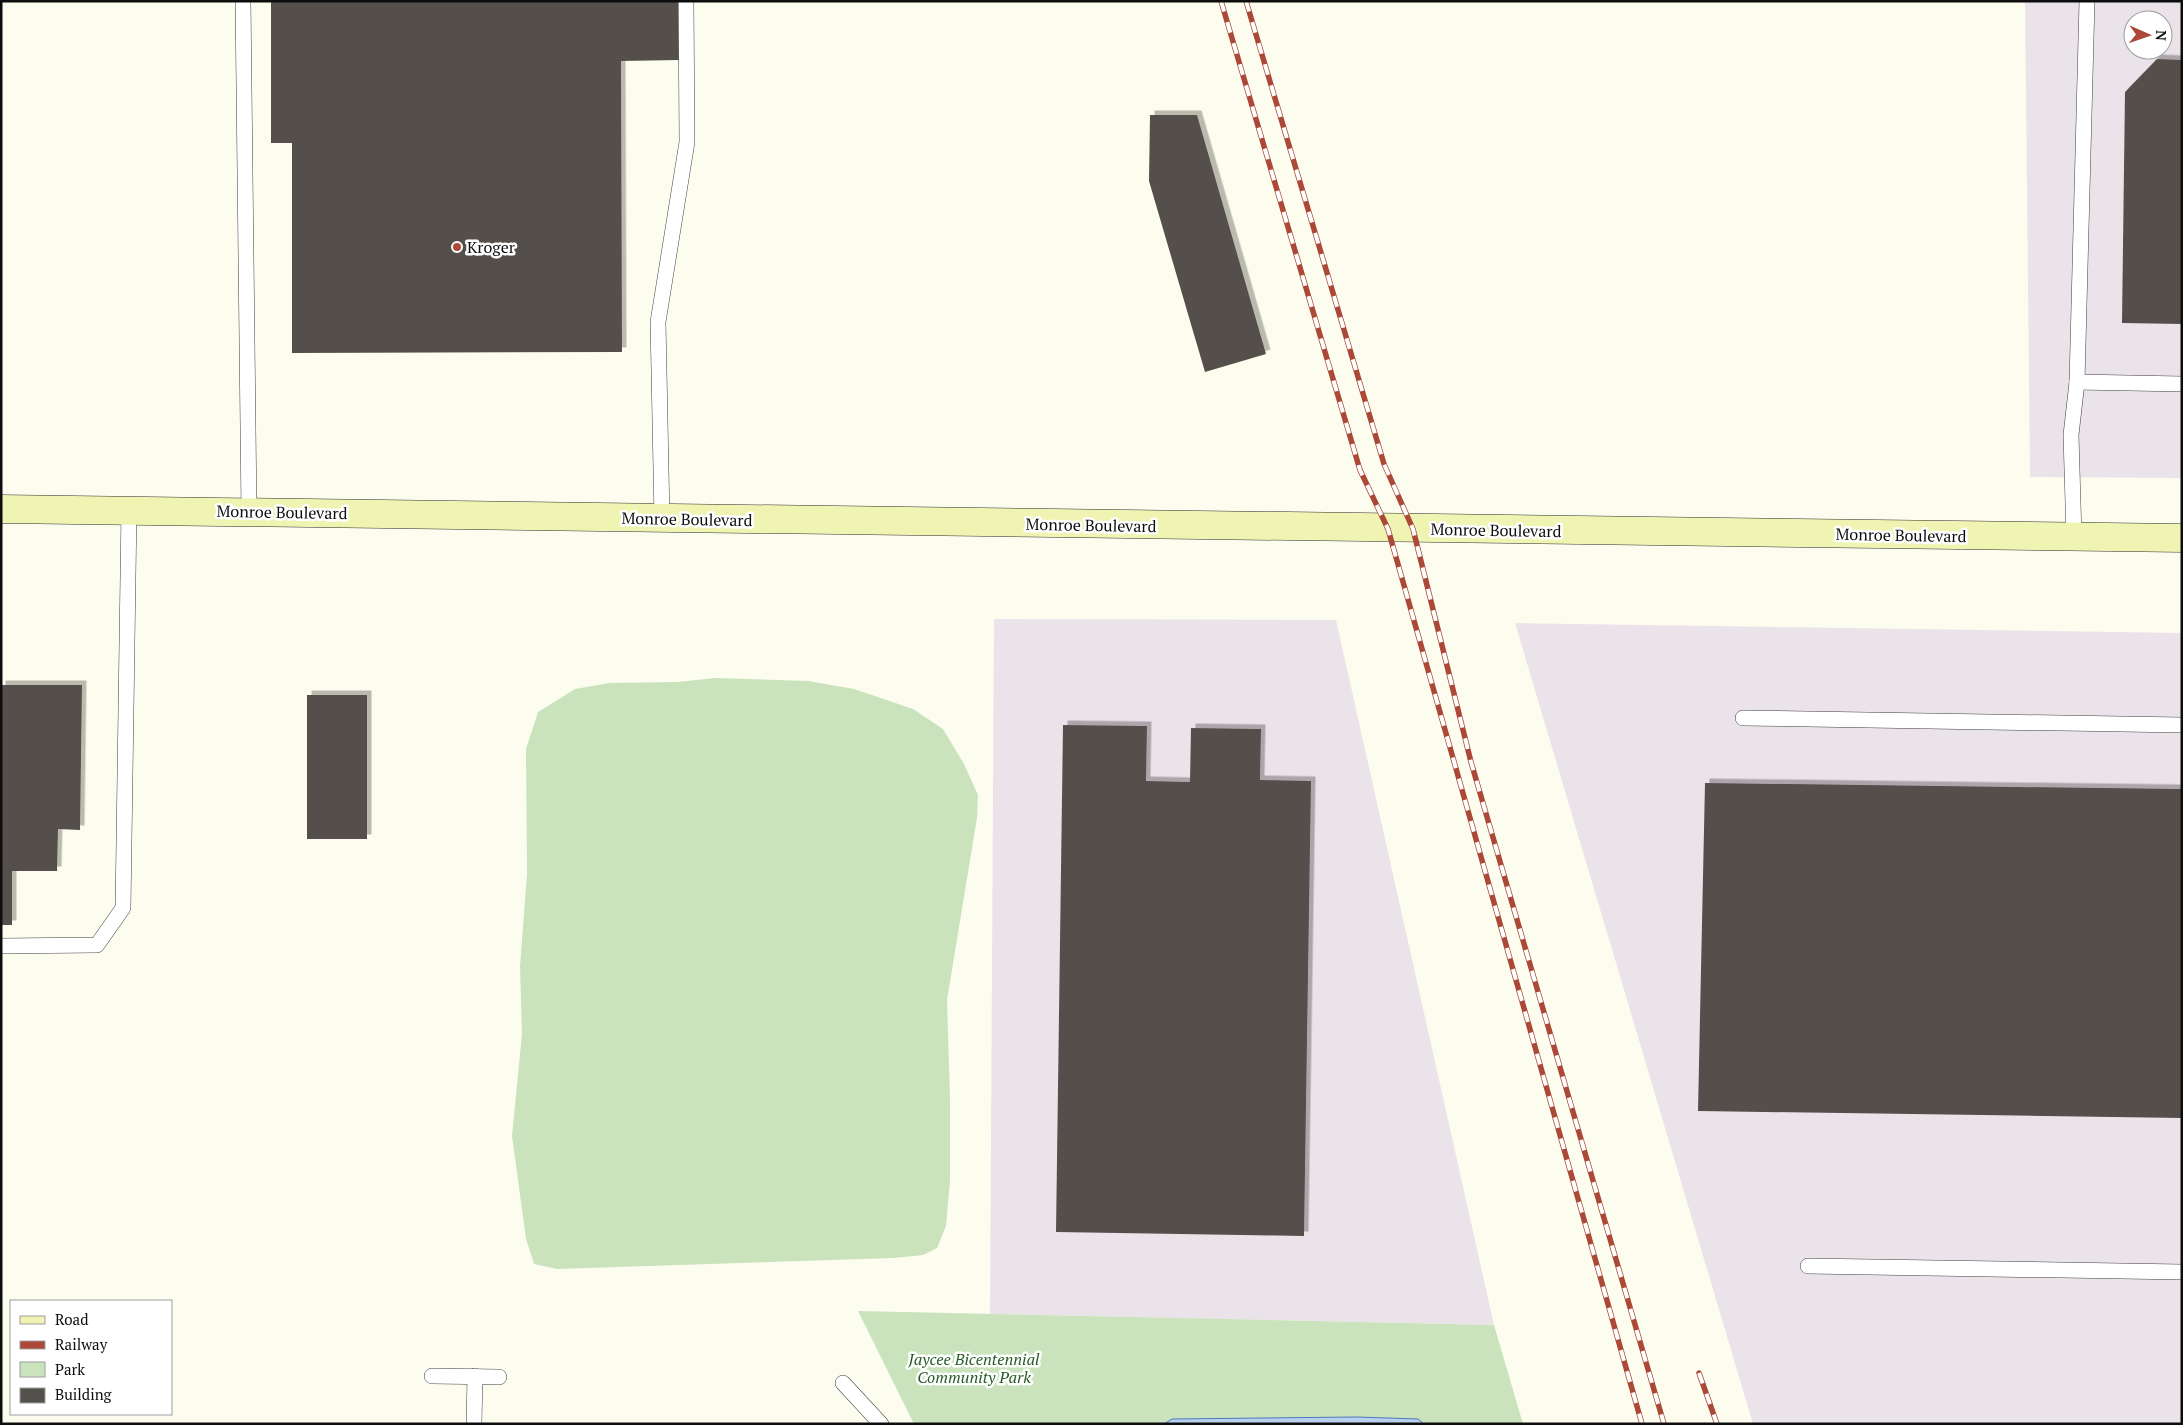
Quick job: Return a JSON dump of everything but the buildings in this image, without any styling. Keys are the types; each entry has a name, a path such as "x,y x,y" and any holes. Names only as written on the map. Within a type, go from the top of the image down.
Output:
{"street":[{"name":"Monroe Boulevard","path":"1,509 2182,538"}],"lane":[{"path":"243,1 249,512"},
{"path":"662,518 658,322 687,142 686,1"},
{"path":"2074,536 2071,435 2077,382 2087,1"},
{"path":"2077,382 2182,384"},
{"path":"1,946 97,945 124,908 129,510"},
{"path":"1743,718 2182,725"},
{"path":"1808,1266 2182,1272"},
{"path":"432,1376 499,1377"},
{"path":"474,1424 475,1376"},
{"path":"842,1383 881,1424"}],"shaded area":[{"path":"2025,1 2182,1 2182,478 2030,477"},
{"path":"994,619 1336,620 1494,1325 990,1314"},
{"path":"1515,623 2182,633 2182,1424 1753,1424"}],"green space":[{"path":"715,678 808,681 854,689 913,709 943,729 964,764 978,795 977,818 947,1000 950,1180 946,1226 937,1248 923,1255 894,1258 557,1269 534,1264 526,1239 512,1136 522,1034 520,966 527,874 526,749 538,712 575,689 609,683 678,682"},
{"name":"Jaycee Bicentennial Community Park","path":"858,1311 1494,1325 1523,1424 914,1424"}],"water":[{"path":"1357,1417 1418,1419 1424,1424 1164,1424 1172,1419"}],"railway":[{"path":"1221,1 1360,470 1388,529 1642,1424"},
{"path":"1246,1 1384,464 1413,529 1471,762 1664,1424"},
{"path":"1699,1373 1717,1424"}],"place":[{"name":"Kroger","path":"457,247"}]}
